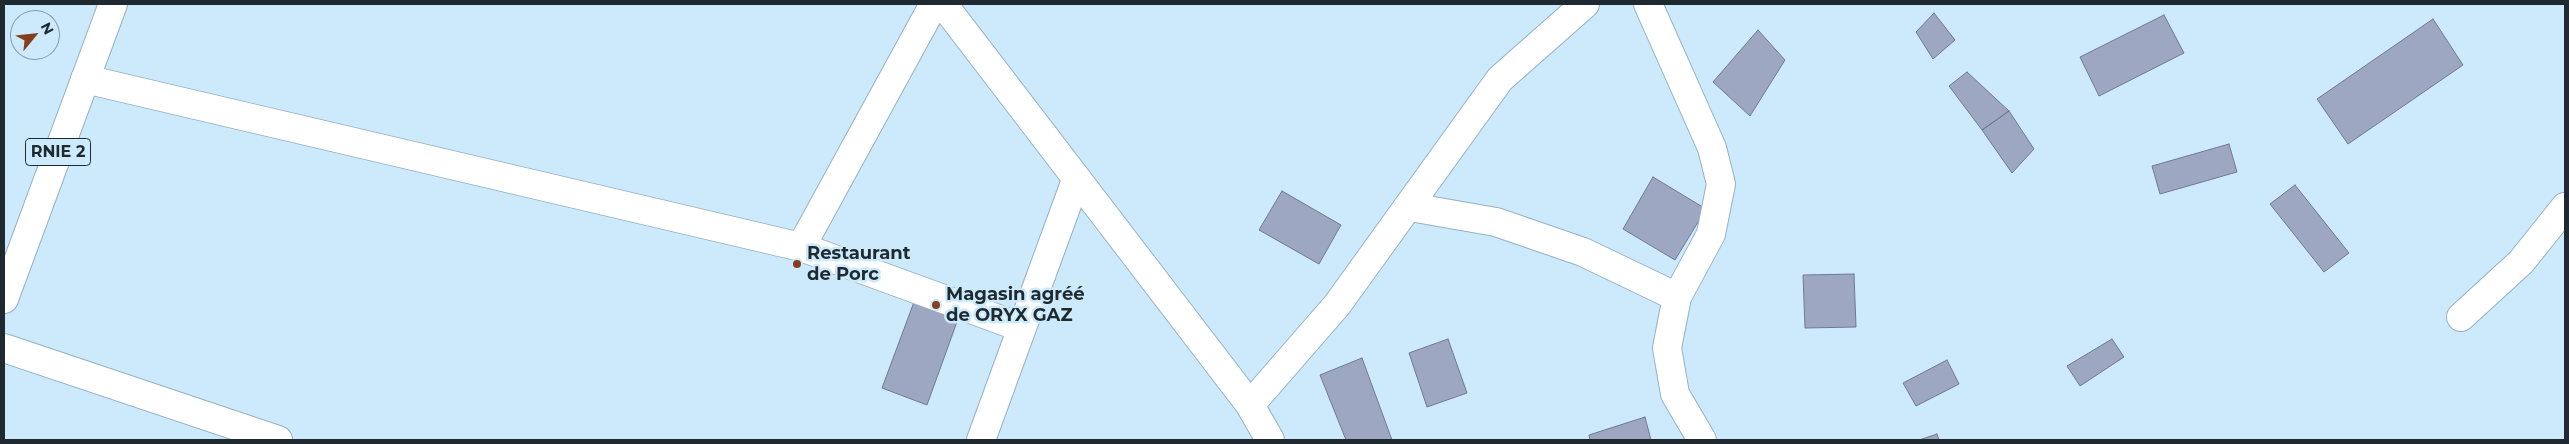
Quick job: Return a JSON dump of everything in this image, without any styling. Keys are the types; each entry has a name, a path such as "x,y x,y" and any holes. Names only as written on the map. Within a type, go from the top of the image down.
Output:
{"main road":[{"name":"RNIE 2","path":"4,299 113,4"},
{"path":"802,247 934,4"},
{"path":"943,4 1250,405 1270,440"},
{"path":"1250,405 1337,305 1410,207 1500,79 1585,4"},
{"path":"1648,4 1712,148 1721,184 1711,234 1677,296 1667,348 1675,394 1702,440"},
{"path":"85,79 802,247 1020,327"},
{"path":"980,440 1020,327 1076,180"},
{"path":"1410,207 1496,222 1574,249 1677,296"},
{"path":"2461,317 2521,262 2565,207"},
{"path":"4,348 278,440"}],"building":[{"path":"1934,13 1955,40 1933,59 1916,32"},
{"path":"2164,15 2184,53 2099,96 2080,57"},
{"path":"2433,19 2463,65 2348,144 2317,99"},
{"path":"1758,30 1785,60 1750,116 1713,82"},
{"path":"1967,72 2009,111 1982,130 1949,86"},
{"path":"2009,111 2034,149 2012,173 1982,130"},
{"path":"2229,144 2237,172 2160,194 2152,166"},
{"path":"1653,177 1706,209 1675,260 1623,229"},
{"path":"2295,185 2349,253 2324,272 2270,204"},
{"path":"1282,191 1341,225 1319,264 1259,230"},
{"path":"1854,274 1856,327 1805,328 1803,275"},
{"path":"914,302 958,319 927,405 882,388"},
{"path":"1448,339 1467,393 1427,407 1409,353"},
{"path":"2112,339 2124,357 2080,386 2067,366"},
{"path":"1362,358 1392,440 1346,440 1320,375"},
{"path":"1947,360 1959,384 1916,406 1903,383"},
{"path":"1645,417 1651,440 1590,440 1589,435"},
{"path":"1937,434 1939,440 1919,440"}],"place":[{"name":"Restaurant de Porc","path":"797,264"},
{"name":"Magasin agréé de ORYX GAZ","path":"936,305"}]}
